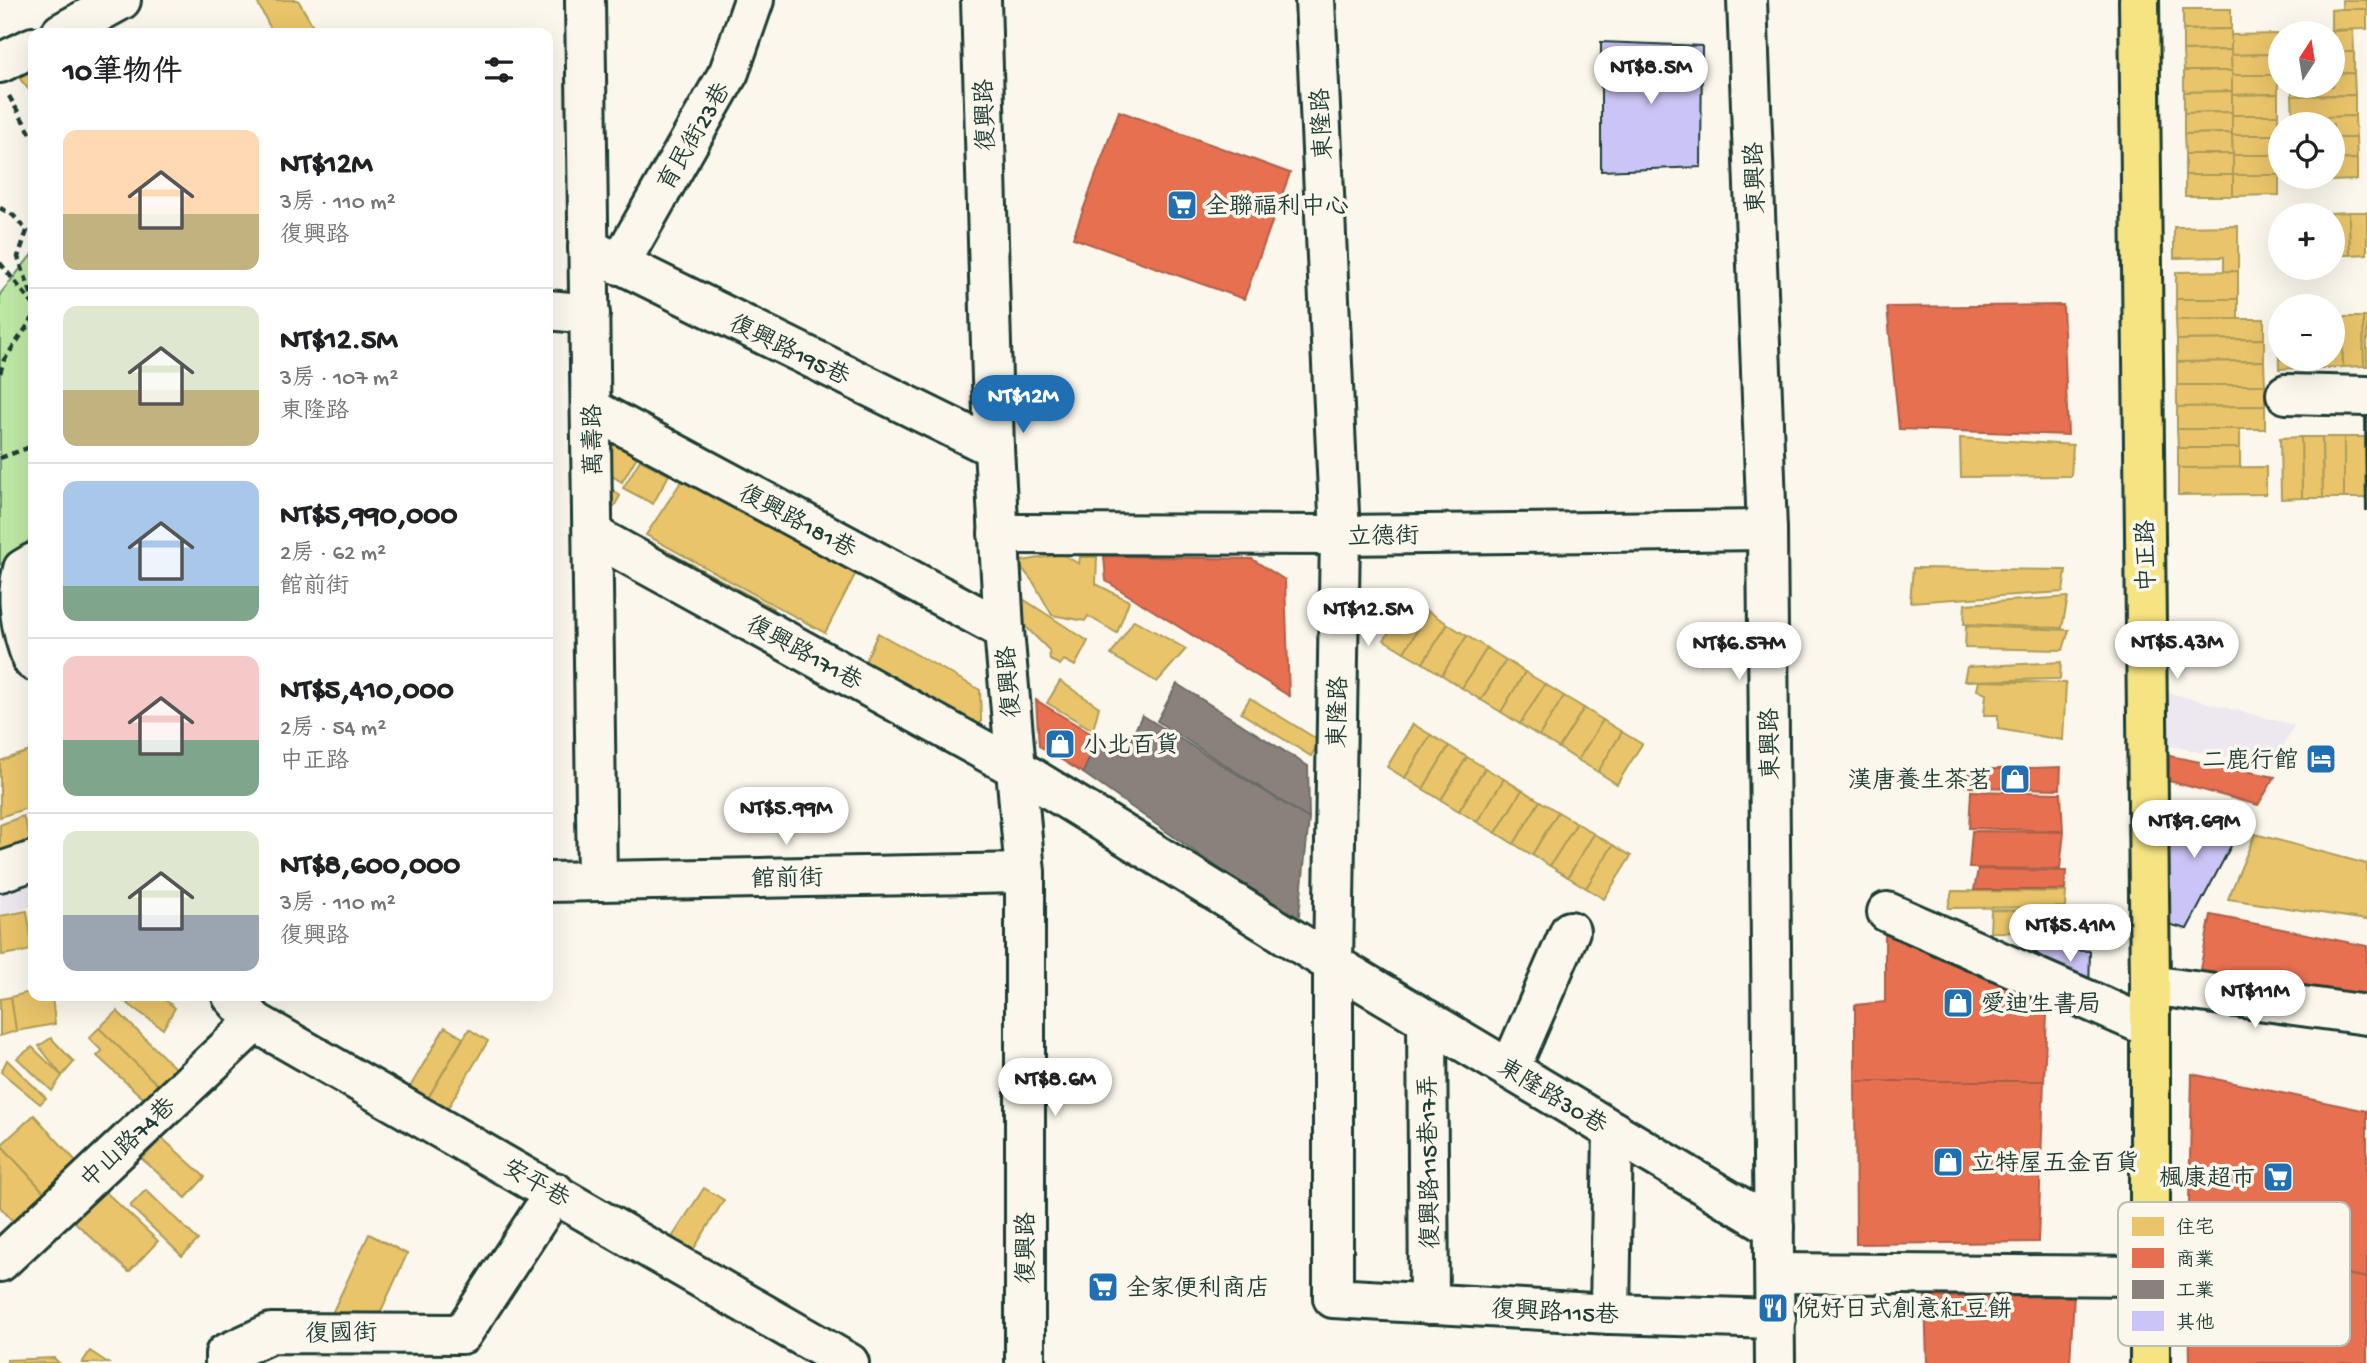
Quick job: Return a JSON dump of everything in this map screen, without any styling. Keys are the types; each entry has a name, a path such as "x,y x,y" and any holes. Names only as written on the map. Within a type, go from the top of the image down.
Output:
{"main road":[{"name":"中正路","path":"2139,0 2150,985 2150,1202"}],"street":[{"name":"萬壽路","path":"585,0 604,256 590,314 597,880"},
{"name":"育民街23巷","path":"604,256 729,72 754,0"},
{"name":"復興路","path":"981,0 994,448 1003,630 1025,873 1025,1363"},
{"name":"東隆路","path":"1315,0 1340,536 1333,964 1333,1298"},
{"name":"東興路","path":"1747,0 1767,530 1775,1363"},
{"path":"3,78 28,52"},
{"name":"復興路195巷","path":"604,256 994,448"},
{"path":"553,310 590,314"},
{"path":"2286,394 2367,396"},
{"name":"復興路181巷","path":"592,410 1003,630"},
{"name":"立德街","path":"999,534 1340,536 1767,530"},
{"name":"復興路171巷","path":"593,536 1016,768 1333,964"},
{"path":"28,566 23,569 17,591 28,649"},
{"path":"0,872 28,863"},
{"name":"館前街","path":"553,882 1025,873"},
{"path":"1887,912 2149,1027"},
{"path":"1510,1069 1570,931"},
{"name":"東隆路30巷","path":"1333,964 1774,1227"},
{"path":"2150,985 2367,1015"},
{"name":"安平巷","path":"243,1009 849,1363"},
{"name":"中山路74巷","path":"0,1262 243,1009"},
{"name":"復興路115巷17弄","path":"1426,1020 1429,1304"},
{"path":"1610,1314 1614,1131"},
{"name":"復國街","path":"225,1358 271,1333 396,1347 462,1335 555,1192"},
{"path":"1775,1273 2118,1276"},
{"name":"復興路115巷","path":"1333,1298 1610,1314 1776,1318"}],"path":[{"path":"3,78 28,128"},
{"path":"0,208 13,215 27,231 18,257 28,284"},
{"path":"0,263 28,298"},
{"path":"0,373 4,360 28,325"},
{"path":"0,458 28,448"}],"shaded area":[{"path":"2162,691 2294,725 2273,767 2161,744"},
{"path":"28,813 28,908 0,916 0,822"}],"green space":[{"path":"28,259 28,541 0,565 0,294"}],"building: 住宅":[{"path":"256,0 298,0 313,26 310,28 270,28"},
{"path":"2342,0 2367,0 2367,9 2342,9"},
{"path":"2183,9 2231,9 2231,29 2183,30"},
{"path":"2367,9 2367,29 2345,30 2345,21 2331,21 2331,10"},
{"path":"2231,29 2231,50 2183,51 2183,30"},
{"path":"2345,30 2353,30 2354,52 2345,52"},
{"path":"2268,34 2268,54 2231,55 2231,35"},
{"path":"2231,50 2232,71 2184,71 2183,51"},
{"path":"2345,52 2354,52 2354,73 2345,73"},
{"path":"2268,54 2268,75 2232,75 2231,55"},
{"path":"2184,71 2232,71 2232,91 2184,92"},
{"path":"28,72 28,89 17,75"},
{"path":"2345,73 2354,73 2355,95 2345,95"},
{"path":"2232,75 2268,75 2268,94 2232,95"},
{"path":"2232,91 2232,112 2184,113 2184,92"},
{"path":"2268,94 2268,98 2278,98 2278,112 2268,112 2268,115 2232,115 2232,95"},
{"path":"2345,95 2355,95 2355,116 2345,116 2345,112 2293,112 2292,98 2345,98"},
{"path":"2232,112 2232,133 2184,134 2184,113"},
{"path":"2232,115 2268,115 2268,135 2232,135"},
{"path":"2345,116 2355,116 2356,138 2345,138"},
{"path":"2232,133 2233,154 2185,154 2184,134"},
{"path":"2232,135 2268,135 2268,155 2233,155"},
{"path":"2345,138 2356,138 2357,159 2345,160"},
{"path":"2185,154 2233,154 2233,175 2185,175"},
{"path":"2233,155 2268,155 2268,175 2233,175"},
{"path":"2357,159 2357,180 2345,180 2345,160"},
{"path":"2185,175 2233,175 2233,196 2185,196"},
{"path":"2233,175 2268,175 2268,189 2279,189 2279,195 2233,196"},
{"path":"2345,212 2349,212 2350,255 2345,255"},
{"path":"2349,212 2367,212 2367,254 2350,255"},
{"path":"2238,226 2238,271 2224,272 2224,257 2174,258 2174,227"},
{"path":"2238,271 2238,299 2176,299 2176,272"},
{"path":"2176,299 2238,299 2238,319 2176,320"},
{"path":"2345,317 2363,317 2364,366 2345,367"},
{"path":"2363,317 2367,317 2367,366 2364,366"},
{"path":"2264,319 2264,339 2177,340 2176,320"},
{"path":"2264,339 2264,361 2177,362 2177,340"},
{"path":"2264,361 2265,385 2177,385 2177,362"},
{"path":"2177,385 2265,385 2265,406 2177,407"},
{"path":"2265,406 2265,429 2177,429 2177,407"},
{"path":"2177,429 2240,429 2240,448 2178,448"},
{"path":"2301,437 2322,437 2323,498 2302,498"},
{"path":"2301,437 2302,498 2281,499 2280,438"},
{"path":"2322,437 2344,437 2344,498 2323,498"},
{"path":"2344,437 2365,437 2366,498 2344,498"},
{"path":"599,438 638,455 622,482 599,468"},
{"path":"1960,438 2073,445 2071,476 1961,477"},
{"path":"2178,448 2240,448 2240,468 2178,468"},
{"path":"640,460 669,475 653,504 623,488"},
{"path":"2266,467 2266,494 2178,495 2178,468"},
{"path":"599,478 620,496 603,526"},
{"path":"683,479 857,571 825,633 646,535"},
{"path":"650,542 773,608 762,623 643,557"},
{"path":"1062,554 1079,564 1080,557 1097,557 1096,584 1129,601 1117,633 1088,616 1085,621 1052,615 1034,583 1017,562"},
{"path":"1913,568 2066,570 2063,592 1910,602"},
{"path":"1020,597 1088,641 1075,666 1064,660 1060,665 1050,660 1049,650 1021,622"},
{"path":"2068,597 2062,628 1964,624 1965,604"},
{"path":"1410,600 1429,612 1404,652 1384,640"},
{"path":"1429,612 1448,624 1423,663 1404,652"},
{"path":"1134,620 1186,649 1157,682 1111,655"},
{"path":"1448,624 1467,636 1442,675 1423,663"},
{"path":"1966,626 2069,630 2063,650 1965,648"},
{"path":"878,633 980,690 982,747 860,673"},
{"path":"1467,636 1487,648 1462,688 1442,675"},
{"path":"1487,648 1506,660 1481,700 1462,688"},
{"path":"1506,660 1525,672 1501,712 1481,700"},
{"path":"2061,662 2060,679 1964,681 1967,667"},
{"path":"1525,672 1545,684 1520,724 1501,712"},
{"path":"1060,681 1099,707 1093,730 1047,703"},
{"path":"1979,681 2066,683 2063,740 1998,729 1998,715 1984,715 1986,694 1977,690"},
{"path":"1545,684 1564,696 1539,736 1520,724"},
{"path":"1564,696 1584,708 1559,748 1539,736"},
{"path":"1250,698 1320,741 1311,756 1241,713"},
{"path":"1584,708 1603,720 1578,760 1559,748"},
{"path":"1603,720 1622,732 1598,772 1578,760"},
{"path":"1413,724 1431,735 1405,778 1387,767"},
{"path":"1622,732 1642,744 1617,784 1598,772"},
{"path":"1431,735 1449,746 1423,789 1405,778"},
{"path":"1449,746 1467,757 1441,800 1423,789"},
{"path":"28,752 28,808 0,817 0,761"},
{"path":"1467,757 1485,768 1459,811 1441,800"},
{"path":"1485,768 1504,779 1477,822 1459,811"},
{"path":"1504,779 1522,790 1496,833 1477,822"},
{"path":"1522,790 1540,801 1514,844 1496,833"},
{"path":"1540,801 1558,812 1532,855 1514,844"},
{"path":"1558,812 1577,823 1550,866 1532,855"},
{"path":"23,816 28,832 28,850 0,864 0,825"},
{"path":"1577,823 1594,834 1568,877 1550,866"},
{"path":"1594,834 1613,845 1586,888 1568,877"},
{"path":"2255,834 2367,864 2367,920 2228,899"},
{"path":"1613,845 1631,856 1604,899 1586,888"},
{"path":"1952,891 2066,892 2065,907 1948,908"},
{"path":"1991,910 2069,911 2065,933 1990,932"},
{"path":"27,911 28,951 2,955 0,916"},
{"path":"28,992 28,1001 53,1001 55,1024 16,1031 11,997"},
{"path":"11,997 16,1031 0,1036 0,999"},
{"path":"124,1001 167,1001 175,1008 163,1029"},
{"path":"117,1011 183,1076 166,1093 99,1028"},
{"path":"445,1027 463,1038 424,1105 406,1094"},
{"path":"99,1028 166,1093 153,1107 97,1056 102,1051 89,1038"},
{"path":"469,1029 488,1041 443,1116 424,1105"},
{"path":"51,1038 74,1062 62,1076 39,1046"},
{"path":"32,1047 62,1076 52,1091 17,1058"},
{"path":"7,1060 46,1098 40,1104 1,1072"},
{"path":"34,1115 85,1171 52,1201 1,1145"},
{"path":"162,1138 205,1177 186,1198 142,1159"},
{"path":"1,1145 52,1201 21,1230 0,1207"},
{"path":"95,1182 158,1241 129,1272 66,1214"},
{"path":"704,1188 724,1200 690,1255 669,1242"},
{"path":"146,1190 198,1240 182,1256 130,1206"},
{"path":"369,1234 407,1254 377,1320 328,1322"},
{"path":"90,1351 108,1363 82,1363"},
{"path":"54,1358 59,1363 7,1363 7,1360"}],"building: 商業":[{"name":"全聯福利中心","path":"1119,111 1290,173 1244,299 1073,238"},
{"path":"2063,305 2068,435 1899,429 1887,307"},
{"path":"1104,556 1252,559 1285,580 1289,696 1106,581"},
{"path":"1036,700 1098,738 1083,773 1039,746"},
{"path":"2160,754 2275,777 2258,805 2158,778"},
{"name":"漢唐養生茶茗","path":"2061,767 2060,789 1969,787 1969,770"},
{"path":"1971,791 2061,793 2063,831 1969,828"},
{"path":"1972,831 2064,832 2060,869 1969,868"},
{"path":"1978,869 2066,871 2065,890 1974,890"},
{"path":"2211,915 2367,946 2367,1002 2199,974"},
{"name":"愛迪生書局","path":"1885,926 2048,993 2044,1081 1855,1081 1855,1005 1885,1002"},
{"name":"楓康超市","path":"2192,1074 2367,1111 2367,1278 2350,1275 2350,1202 2189,1202"},
{"name":"立特屋五金百貨","path":"1855,1081 2044,1081 2038,1242 1856,1244"},
{"path":"2350,1275 2367,1278 2367,1363 2190,1363 2190,1346 2350,1346"},
{"path":"2074,1296 2070,1363 1927,1363 1925,1297"}],"building: 工業":[{"path":"1177,684 1308,766 1309,819 1157,721"},
{"path":"1142,715 1309,819 1298,924 1083,773 1098,738 1124,755"}],"building: 其他":[{"path":"1601,42 1702,46 1701,167 1601,171"},
{"path":"2367,412 2367,510 2366,510"},
{"path":"2171,802 2242,825 2187,929 2164,923"},
{"path":"2031,949 2090,951 2089,992"}],"place":[{"name":"全聯福利中心","path":"1182,205"},
{"name":"小北百貨","path":"1060,744"},
{"name":"二鹿行館","path":"2321,759"},
{"name":"漢唐養生茶茗","path":"2015,779"},
{"name":"愛迪生書局","path":"1958,1003"},
{"name":"立特屋五金百貨","path":"1948,1162"},
{"name":"楓康超市","path":"2278,1177"},
{"name":"全家便利商店","path":"1103,1287"},
{"name":"倪好日式創意紅豆餅","path":"1773,1308"}]}
